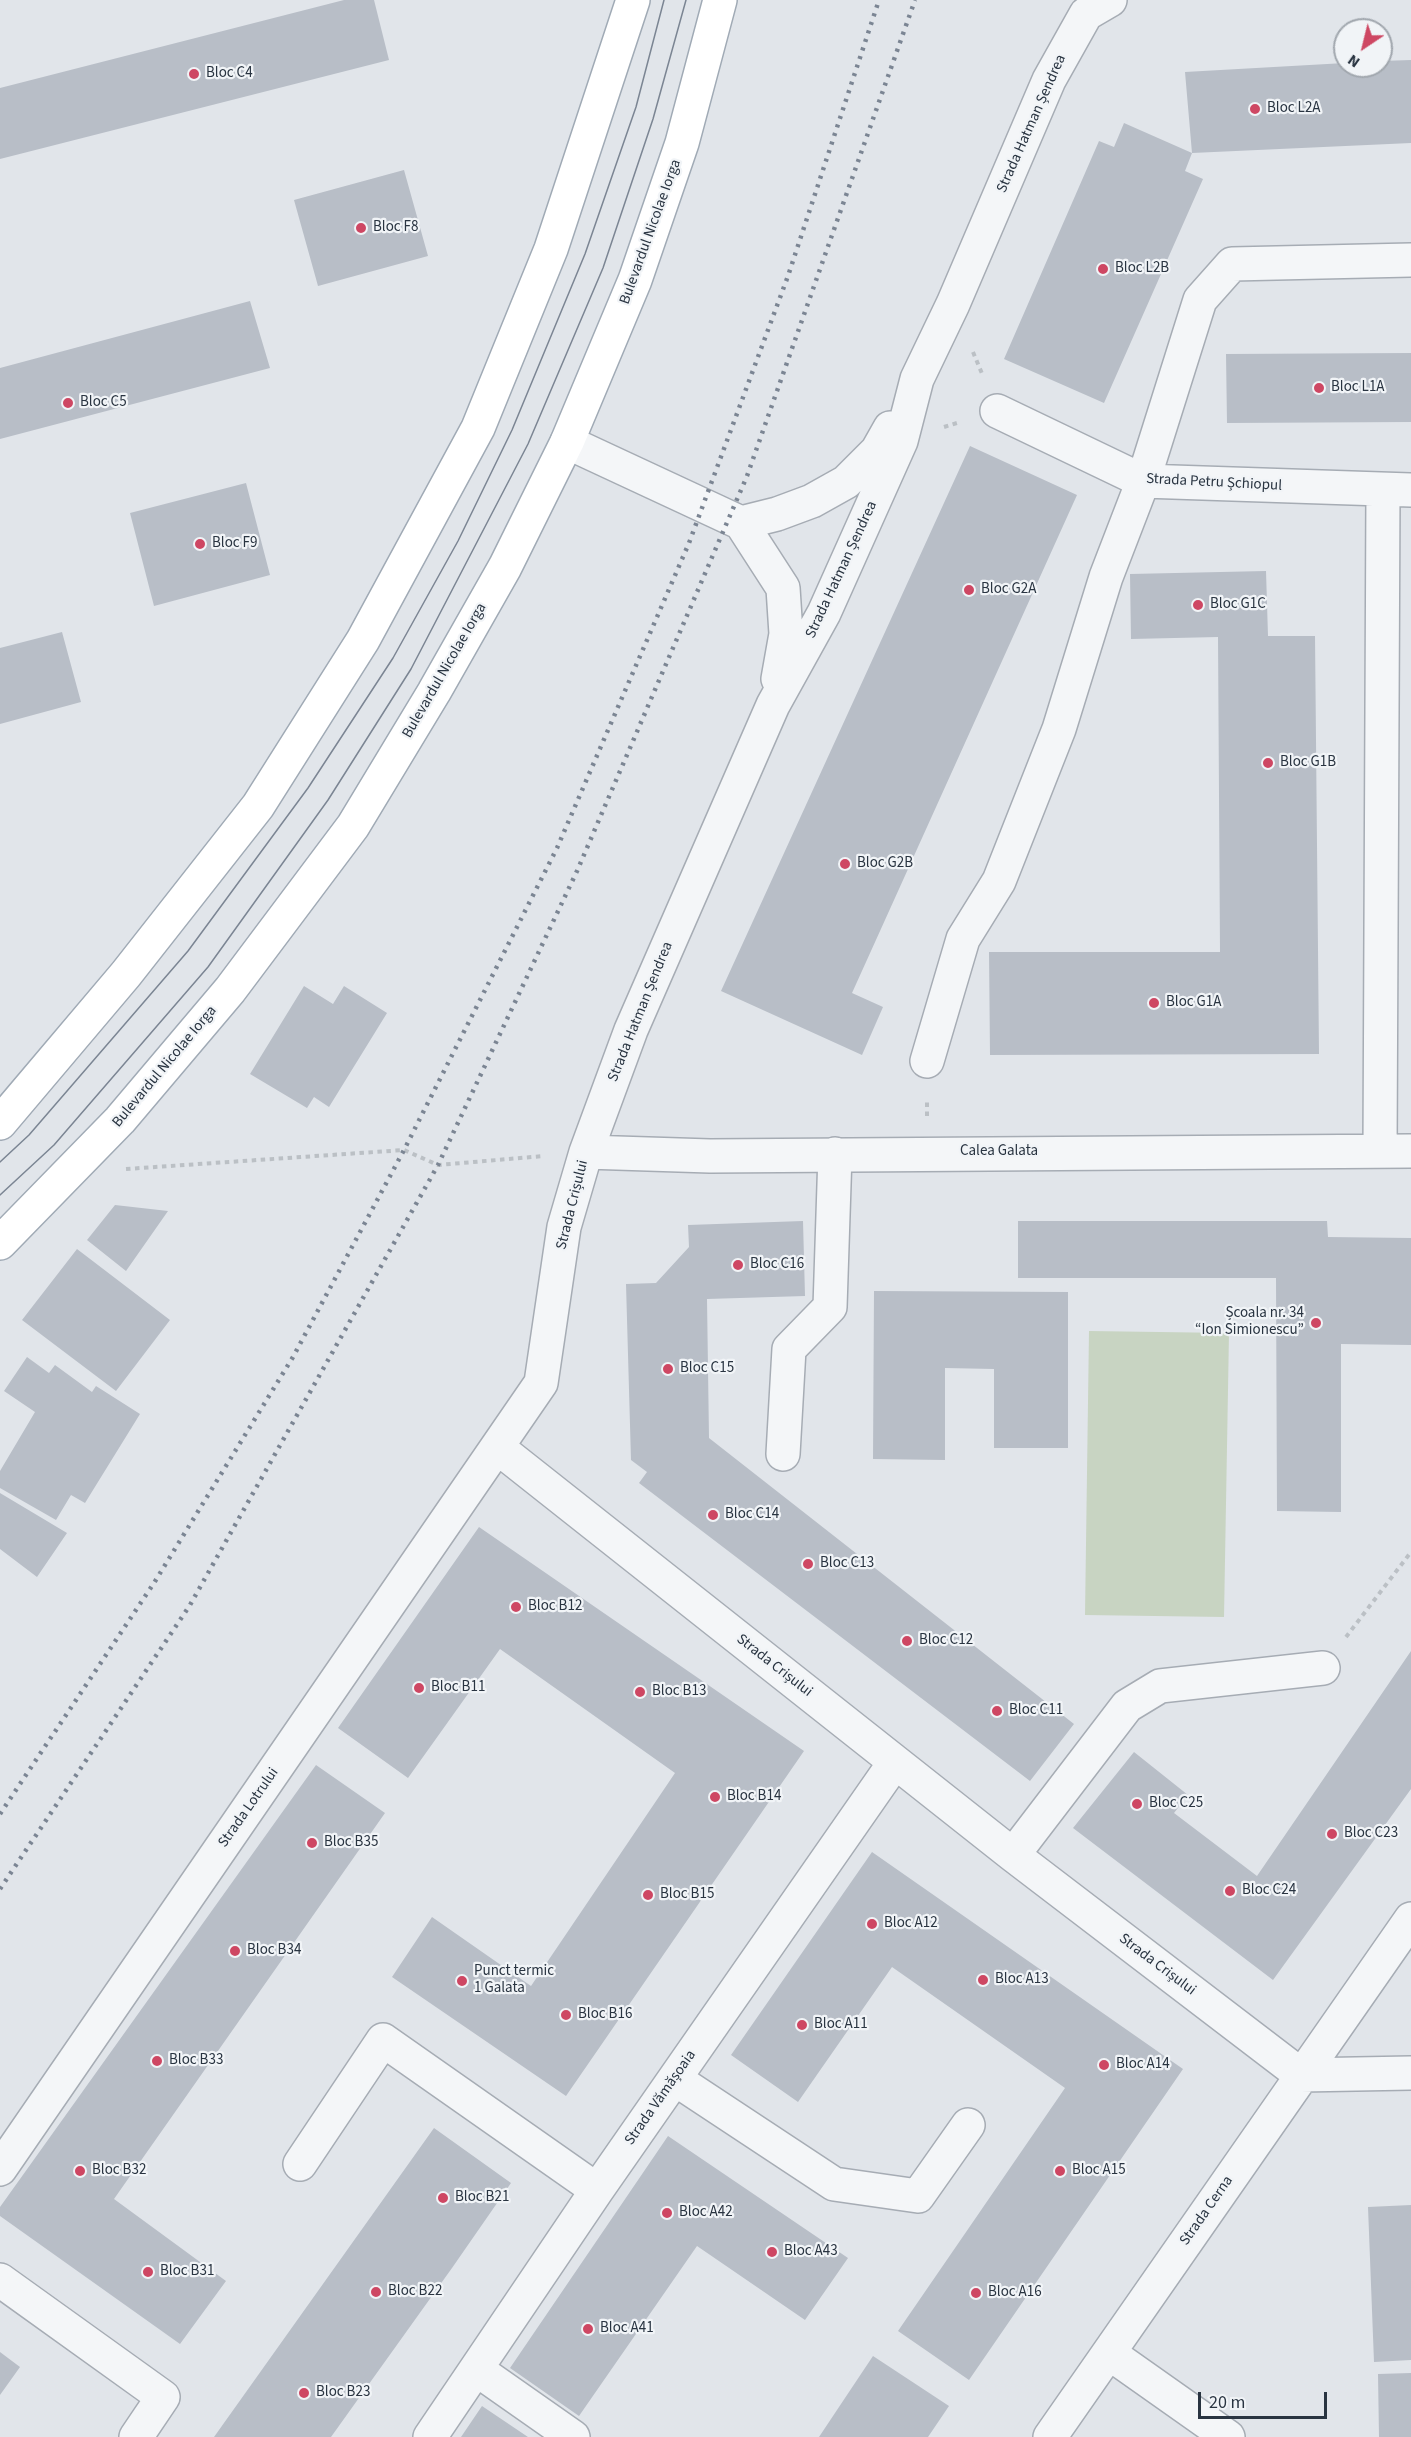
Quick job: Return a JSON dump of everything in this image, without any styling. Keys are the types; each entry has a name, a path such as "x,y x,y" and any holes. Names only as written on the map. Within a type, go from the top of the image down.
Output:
{"main road":[{"path":"0,1123 126,974 258,806 363,640 478,428 551,249 633,0"},
{"name":"Bulevardul Nicolae Iorga","path":"0,1243 120,1120 230,990 353,826 505,567 567,442 635,280 682,143 720,0"}],"street":[{"name":"Strada Hatman Șendrea","path":"586,1152 631,1030 773,705 824,613 901,441 917,379 953,304 1049,80 1086,14 1110,0"},
{"path":"927,1061 963,939 999,881 1059,729 1106,576 1143,481 1200,300 1232,264 1411,260"},
{"path":"741,523 777,514 812,501 846,482 877,451 917,379"},
{"name":"Strada Petru Șchiopul","path":"997,411 1143,481 1397,490"},
{"path":"567,442 741,523 783,588 786,634 773,705"},
{"path":"1395,1150 1397,490"},
{"name":"Calea Galata","path":"586,1152 710,1156 926,1152 1395,1150"},
{"name":"Strada Crișului","path":"586,1152 564,1227 541,1383 497,1448 1013,1855 1301,2075"},
{"path":"783,1454 789,1349 830,1307 835,1154"},
{"name":"Strada Lotrului","path":"0,2169 497,1448"},
{"path":"1013,1855 1127,1706 1160,1686 1323,1668"},
{"name":"Strada Vămășoaia","path":"430,2437 597,2190 895,1762"},
{"name":"Strada Cerna","path":"1050,2437 1411,1919"},
{"path":"300,2164 383,2040 597,2190"},
{"path":"1301,2075 1411,2073"},
{"path":"675,2079 834,2184 918,2196 968,2125"},
{"path":"0,2280 163,2397 136,2437"},
{"path":"1109,2353 1228,2437"},
{"path":"476,2369 573,2437"}],"path":[{"path":"926,1152 927,1061"},
{"path":"121,1170 404,1150 438,1165 586,1152"},
{"path":"1323,1668 1411,1552"}],"green space":[{"path":"1089,1331 1229,1333 1224,1617 1085,1615"}],"building":[{"name":"Bloc C4","path":"344,0 374,0 389,60 0,159 0,88"},
{"name":"Bloc L2A","path":"1411,60 1411,143 1192,153 1185,72 1333,64 1333,78 1393,78 1393,61"},
{"name":"Bloc L2B","path":"1124,123 1192,153 1185,171 1203,179 1104,403 1004,359 1099,141 1114,147"},
{"name":"Bloc F8","path":"404,170 428,256 318,286 294,200"},
{"name":"Bloc C5","path":"250,301 270,368 0,439 0,368"},
{"name":"Bloc L1A","path":"1411,353 1411,422 1227,423 1226,354"},
{"path":"970,446 1077,495 852,993 883,1007 862,1055 721,991"},
{"name":"Bloc F9","path":"246,483 270,575 154,606 130,513"},
{"path":"1266,571 1268,636 1315,636 1319,1054 990,1055 989,952 1220,952 1218,637 1131,639 1130,574"},
{"path":"62,632 81,702 0,724 0,648"},
{"path":"304,986 333,1004 344,986 387,1013 329,1107 314,1097 307,1108 250,1074"},
{"path":"115,1205 168,1211 126,1271 87,1240"},
{"path":"803,1221 805,1296 707,1299 709,1438 1074,1724 1030,1781 639,1483 647,1472 631,1460 626,1284 656,1283 689,1247 688,1225"},
{"path":"1018,1221 1327,1221 1328,1237 1411,1238 1411,1345 1341,1344 1341,1512 1277,1511 1276,1278 1018,1278"},
{"path":"77,1249 170,1320 116,1391 22,1320"},
{"path":"874,1291 1068,1292 1068,1448 994,1448 994,1369 945,1368 945,1460 873,1459"},
{"path":"27,1357 49,1373 55,1365 92,1392 96,1386 140,1414 85,1503 71,1495 56,1520 0,1488 0,1471 35,1412 4,1391"},
{"path":"0,1493 67,1533 37,1577 0,1549"},
{"path":"479,1527 804,1751 566,2096 392,1977 432,1917 531,1986 675,1773 500,1649 408,1778 338,1728"},
{"path":"1411,1651 1411,1789 1273,1980 1073,1828 1134,1752 1188,1795 1174,1813 1257,1876"},
{"path":"316,1765 385,1813 114,2199 226,2281 180,2344 0,2216 0,2207"},
{"path":"872,1852 1183,2069 969,2380 898,2331 1065,2088 892,1967 798,2102 731,2055"},
{"path":"434,2128 511,2183 452,2268 331,2437 214,2437"},
{"path":"668,2136 848,2258 805,2320 697,2246 579,2416 510,2368"},
{"path":"1411,2205 1411,2360 1374,2362 1368,2207"},
{"path":"0,2352 20,2367 0,2395"},
{"path":"873,2356 949,2406 928,2437 819,2437"},
{"path":"1411,2373 1411,2437 1379,2437 1378,2374"},
{"path":"482,2406 528,2437 461,2437"}],"tram line":[{"path":"0,1162 29,1135 188,951 308,788 393,658 458,541 512,430 585,254 636,107 664,0"},
{"path":"0,1195 54,1145 208,967 328,800 411,669 528,444 603,268 653,119 686,0"}],"railway":[{"path":"0,1814 154,1583 293,1357 404,1150 557,848 689,543 788,276 879,0"},
{"path":"0,1889 190,1605 438,1165 577,871 747,476 915,0"}],"place":[{"name":"Bloc C4","path":"194,74"},
{"name":"Bloc L2A","path":"1255,109"},
{"name":"Bloc F8","path":"361,228"},
{"name":"Bloc L2B","path":"1103,269"},
{"name":"Bloc L1A","path":"1319,388"},
{"name":"Bloc C5","path":"68,403"},
{"name":"Bloc F9","path":"200,544"},
{"name":"Bloc G2A","path":"969,590"},
{"name":"Bloc G1C","path":"1198,605"},
{"name":"Bloc G1B","path":"1268,763"},
{"name":"Bloc G2B","path":"845,864"},
{"name":"Bloc G1A","path":"1154,1003"},
{"name":"Bloc C16","path":"738,1265"},
{"name":"Școala nr. 34 “Ion Simionescu”","path":"1316,1323"},
{"name":"Bloc C15","path":"668,1369"},
{"name":"Bloc C14","path":"713,1515"},
{"name":"Bloc C13","path":"808,1564"},
{"name":"Bloc B12","path":"516,1607"},
{"name":"Bloc C12","path":"907,1641"},
{"name":"Bloc B11","path":"419,1688"},
{"name":"Bloc B13","path":"640,1692"},
{"name":"Bloc C11","path":"997,1711"},
{"name":"Bloc B14","path":"715,1797"},
{"name":"Bloc C25","path":"1137,1804"},
{"name":"Bloc C23","path":"1332,1834"},
{"name":"Bloc B35","path":"312,1843"},
{"name":"Bloc C24","path":"1230,1891"},
{"name":"Bloc B15","path":"648,1895"},
{"name":"Bloc A12","path":"872,1924"},
{"name":"Bloc B34","path":"235,1951"},
{"name":"Bloc A13","path":"983,1980"},
{"name":"Punct termic 1 Galata","path":"462,1981"},
{"name":"Bloc B16","path":"566,2015"},
{"name":"Bloc A11","path":"802,2025"},
{"name":"Bloc B33","path":"157,2061"},
{"name":"Bloc A14","path":"1104,2065"},
{"name":"Bloc B32","path":"80,2171"},
{"name":"Bloc A15","path":"1060,2171"},
{"name":"Bloc B21","path":"443,2198"},
{"name":"Bloc A42","path":"667,2213"},
{"name":"Bloc A43","path":"772,2252"},
{"name":"Bloc B31","path":"148,2272"},
{"name":"Bloc B22","path":"376,2292"},
{"name":"Bloc A16","path":"976,2293"},
{"name":"Bloc A41","path":"588,2329"},
{"name":"Bloc B23","path":"304,2393"}]}
